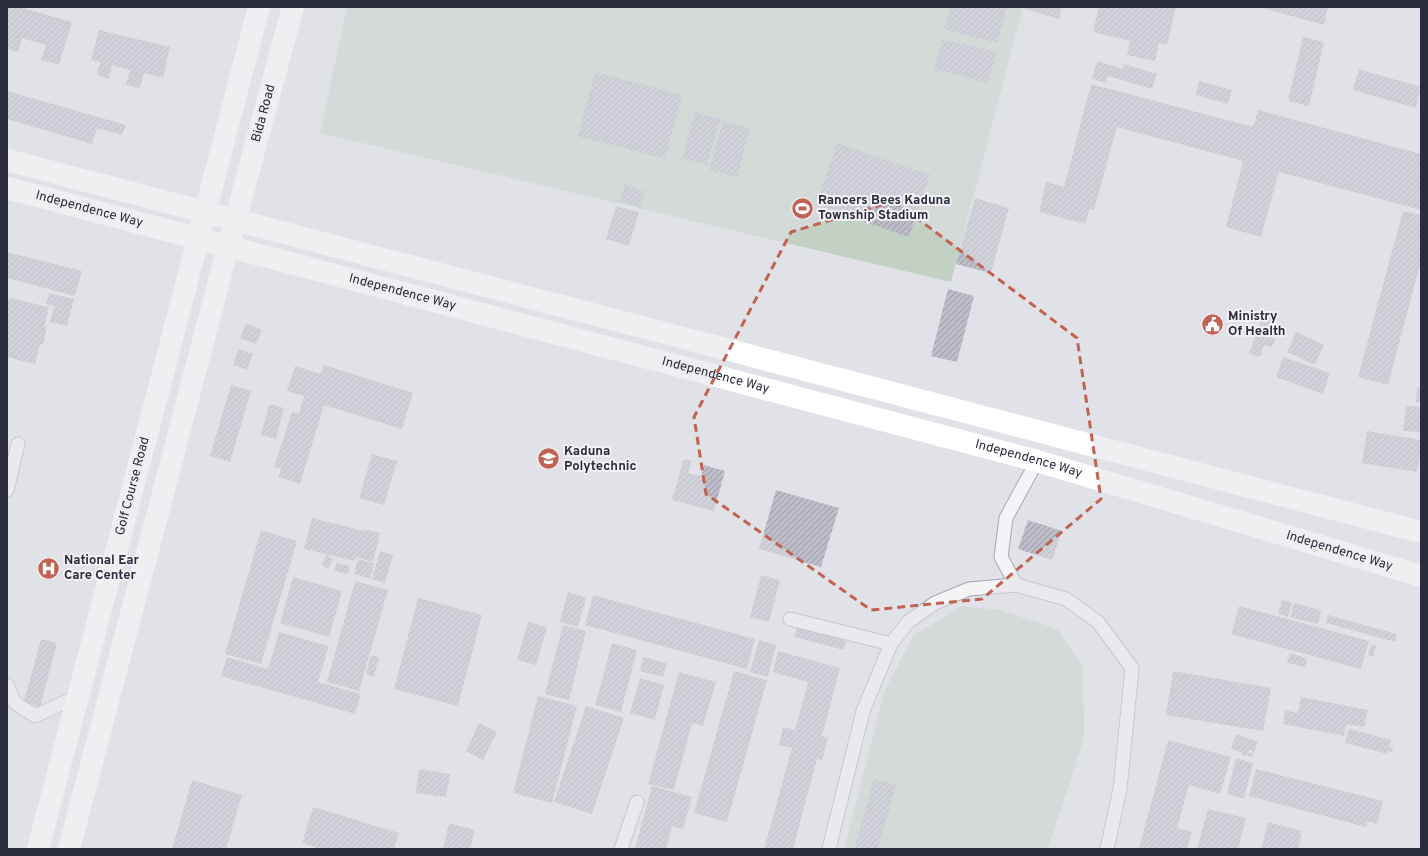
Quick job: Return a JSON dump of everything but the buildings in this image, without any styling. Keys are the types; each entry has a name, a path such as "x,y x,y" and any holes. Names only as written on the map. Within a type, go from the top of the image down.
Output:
{"main road":[{"path":"206,212 259,7"},
{"name":"Bida Road","path":"228,247 293,7"},
{"path":"7,160 1421,532"},
{"name":"Independence Way","path":"7,188 1037,460 1421,576"},
{"name":"Golf Course Road","path":"38,849 206,212"},
{"path":"69,849 228,247"},
{"path":"1400,526 1421,514"},
{"path":"1396,568 1421,587"}],"lane":[{"path":"7,490 18,444"},
{"path":"1016,585 1001,556 1006,518 1037,460"},
{"path":"829,849 863,711 891,644 908,622 935,604 969,589 1016,585 1066,599 1098,622 1132,668 1120,789 1106,849"},
{"path":"790,619 891,644"},
{"path":"7,685 15,703 35,716 78,696"},
{"path":"621,849 638,802"}],"highlighted area":[{"path":"894,201 1077,338 1101,499 982,599 871,610 706,494 694,417 791,232"}],"green space":[{"name":"Rancers Bees Kaduna Township Stadium","path":"347,7 1023,7 951,282 320,133"},
{"path":"961,606 1000,610 1057,629 1083,667 1084,738 1048,849 844,849 885,690 913,636"}],"place":[{"name":"Rancers Bees Kaduna Township Stadium","path":"803,208"},
{"name":"Ministry Of Health","path":"1212,324"},
{"name":"Kaduna Polytechnic","path":"548,459"},
{"name":"National Ear Care Center","path":"48,568"}]}
